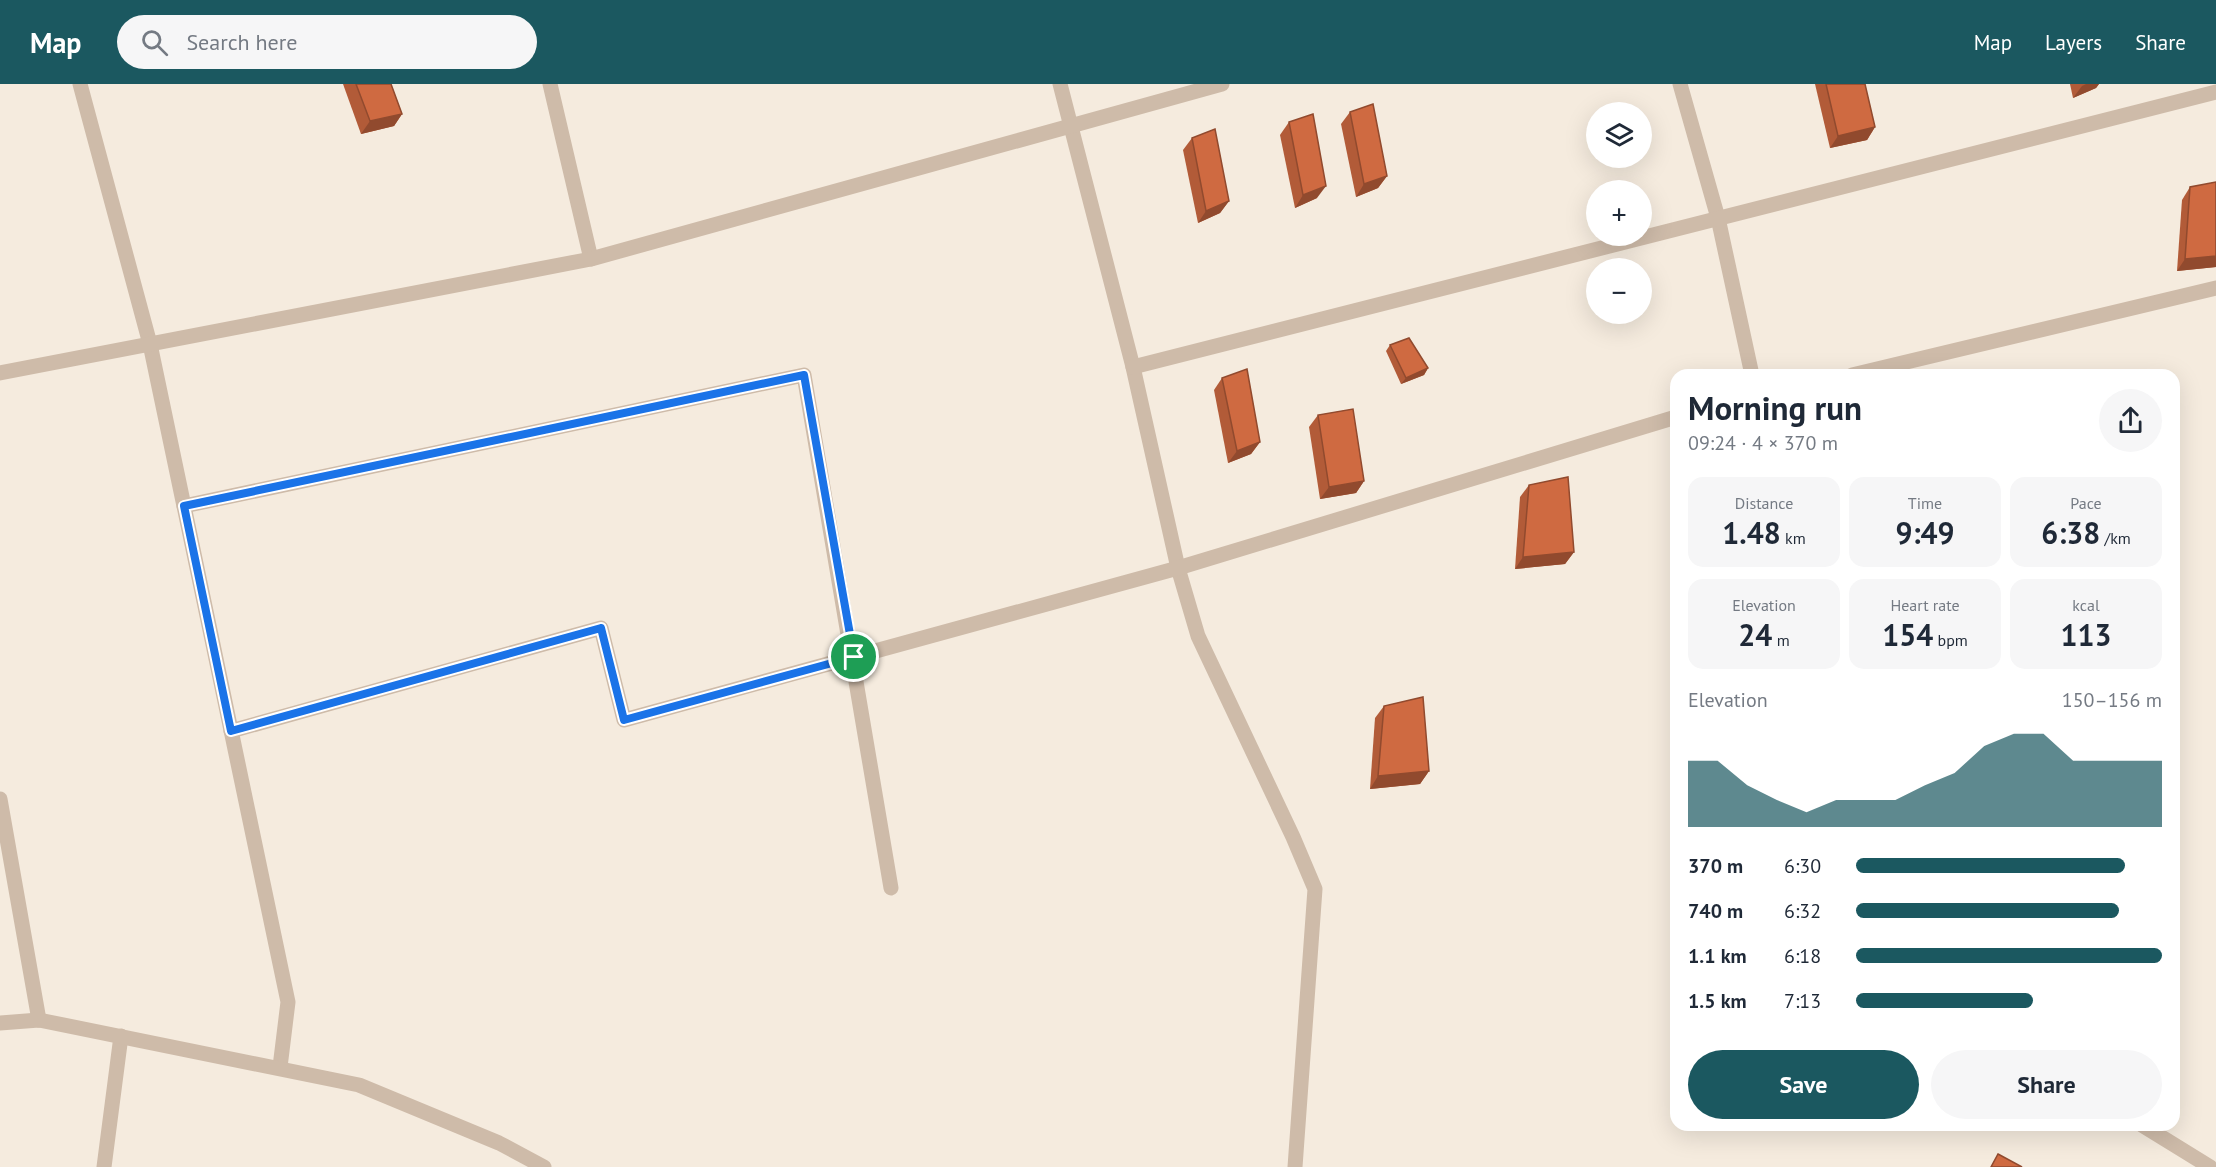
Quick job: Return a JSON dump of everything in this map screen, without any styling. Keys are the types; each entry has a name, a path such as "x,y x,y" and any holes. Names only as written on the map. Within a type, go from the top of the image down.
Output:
{"street":[{"path":"80,84 150,344 288,1002 280,1067"},
{"path":"550,84 591,259"},
{"path":"1060,84 1133,366 1178,568 1198,636 1293,837 1315,889 1295,1167"},
{"path":"0,373 591,259 1069,124 1222,84"},
{"path":"1680,84 1718,218 1751,369"},
{"path":"1133,366 2216,92"},
{"path":"1877,369 2216,288"},
{"path":"184,506 804,375 854,657 891,888"},
{"path":"231,731 601,628 624,720 1178,568 1670,419"},
{"path":"0,800 39,1020"},
{"path":"0,1023 39,1020 360,1085 499,1143 544,1167"},
{"path":"104,1167 121,1036"},
{"path":"2152,1131 2210,1167"}],"building":[{"path":"356,84 391,84 402,114 370,121"},
{"path":"1826,84 1865,84 1875,127 1838,136"},
{"path":"1373,104 1387,176 1364,184 1350,112"},
{"path":"1313,114 1326,186 1303,195 1289,122"},
{"path":"1215,129 1229,201 1206,211 1192,138"},
{"path":"2216,182 2216,256 2185,259 2190,187"},
{"path":"1409,338 1428,368 1406,378 1390,345"},
{"path":"1247,369 1260,442 1237,451 1222,378"},
{"path":"1353,409 1364,481 1329,487 1318,415"},
{"path":"1568,477 1574,552 1523,557 1529,485"},
{"path":"1423,697 1429,771 1378,776 1384,706"},
{"path":"1998,1154 2022,1167 1991,1167"}],"route":[{"path":"804,375 854,657 624,720 601,628 231,731 184,506 804,375"}]}
